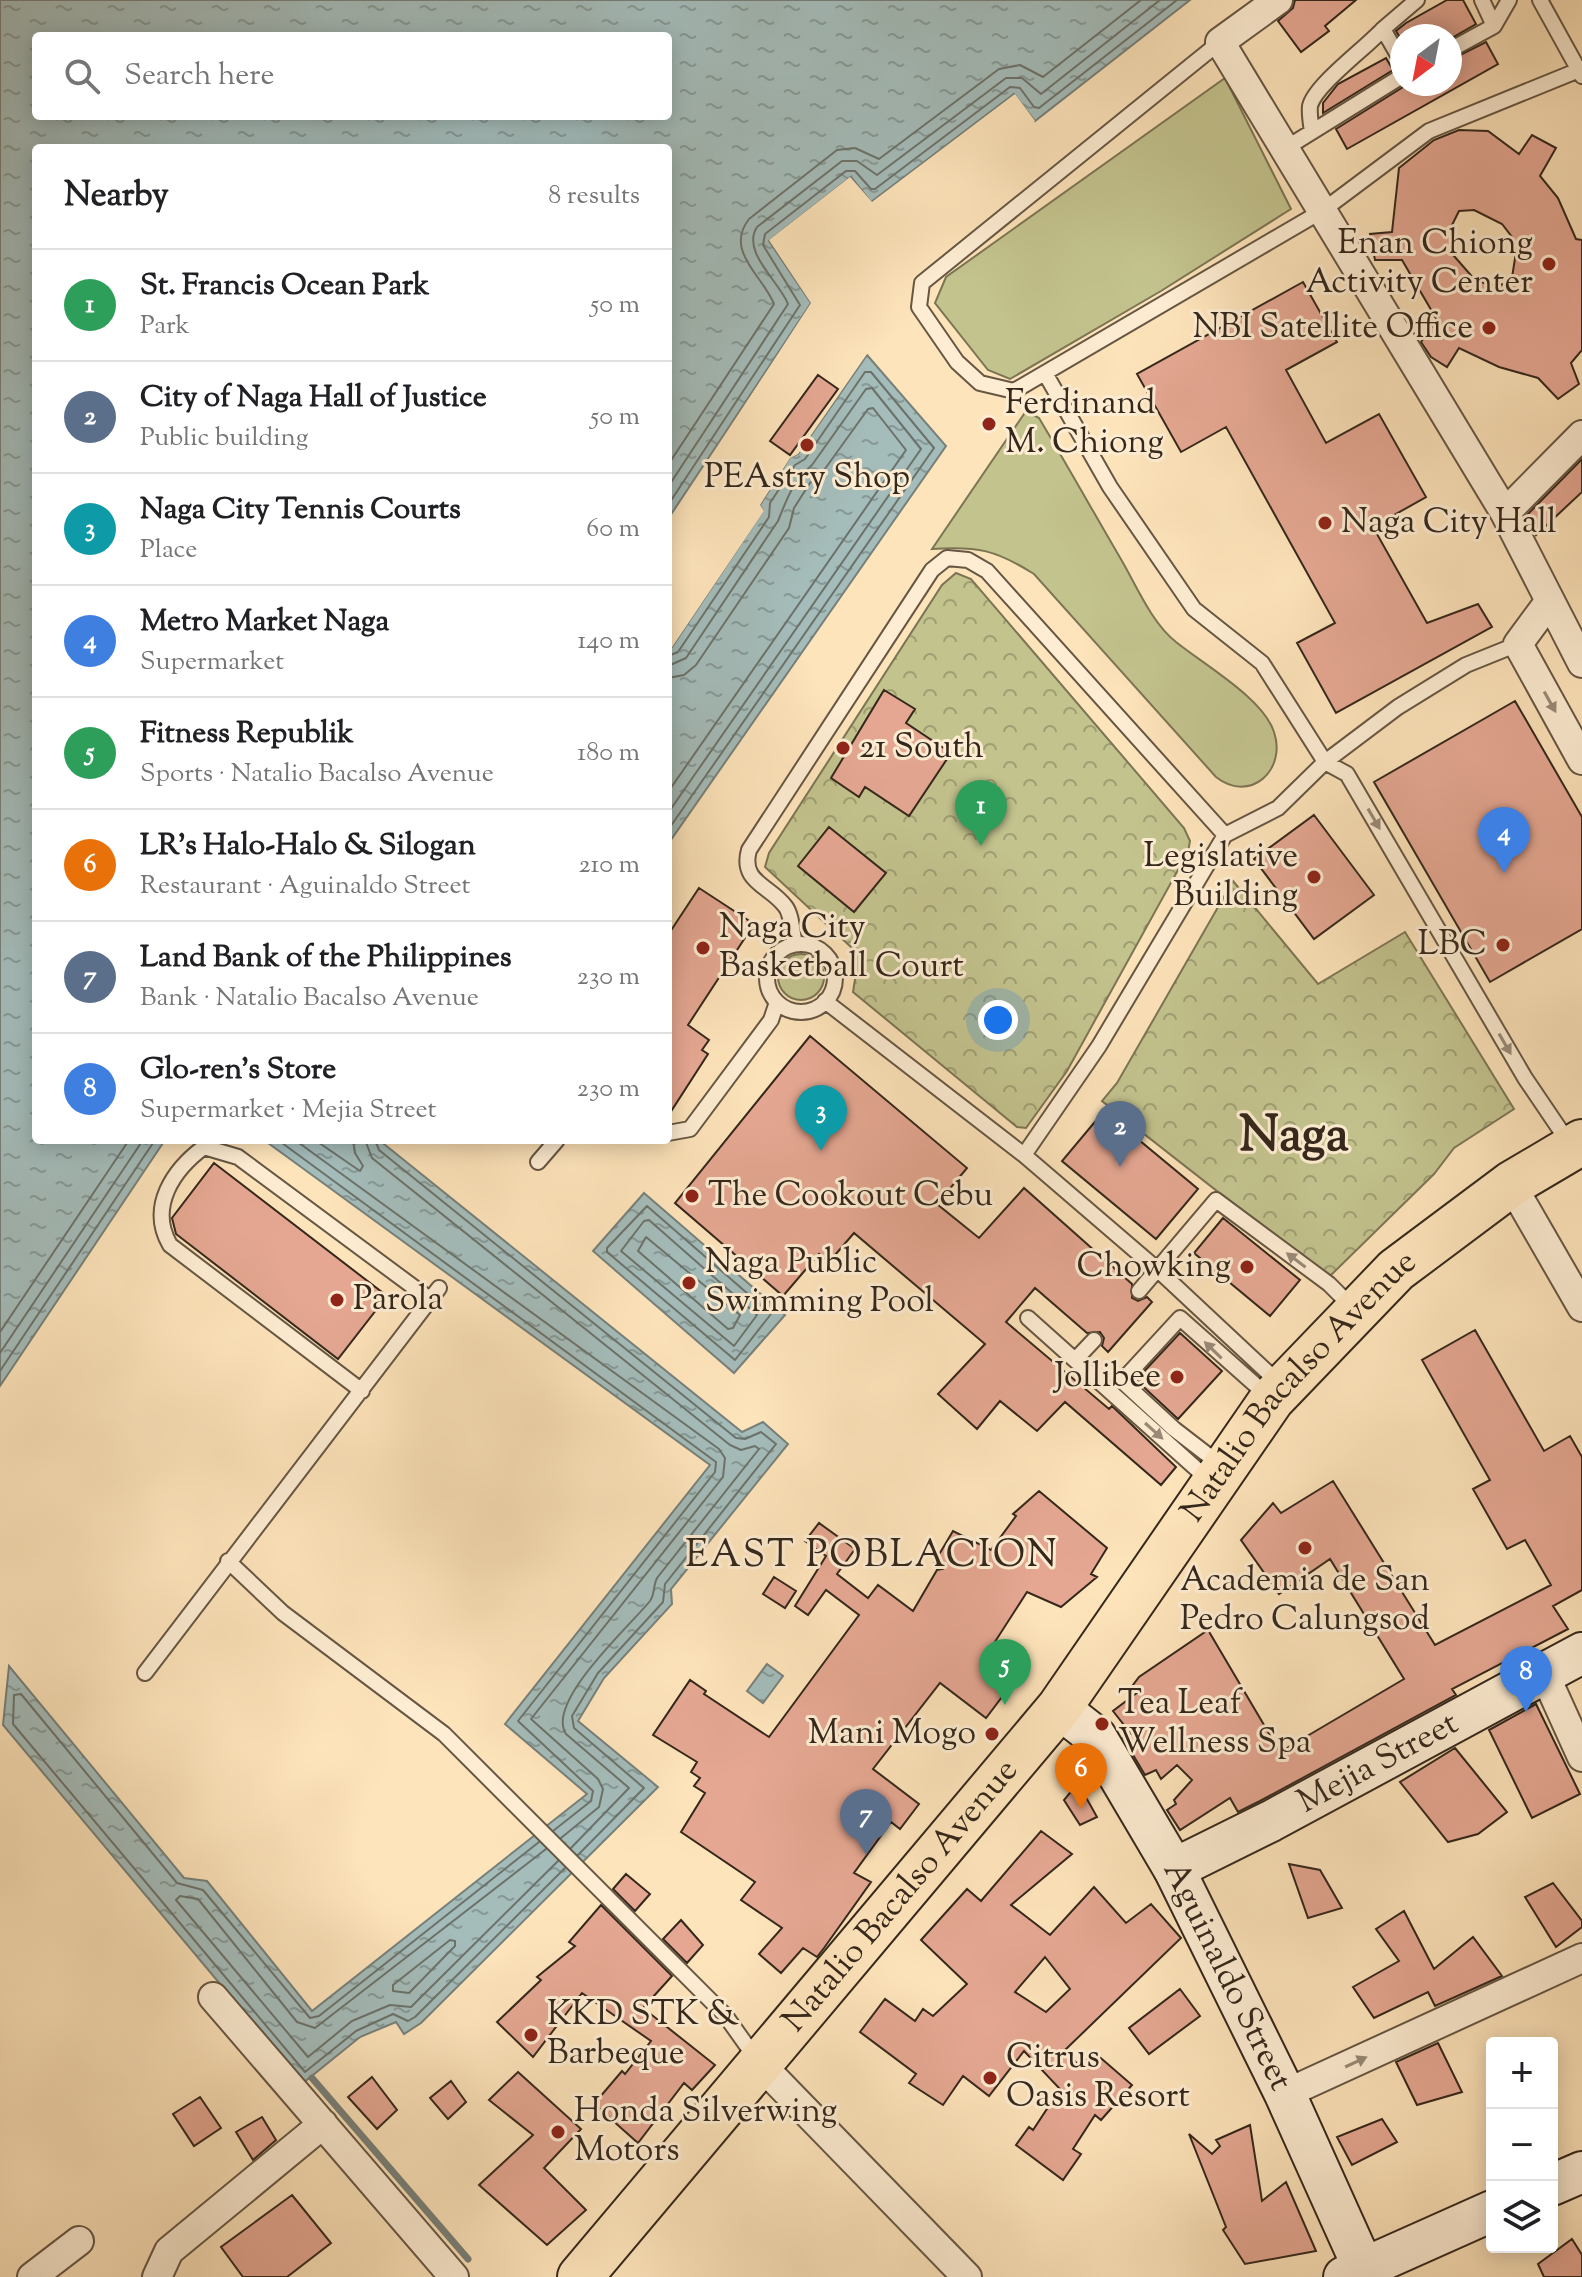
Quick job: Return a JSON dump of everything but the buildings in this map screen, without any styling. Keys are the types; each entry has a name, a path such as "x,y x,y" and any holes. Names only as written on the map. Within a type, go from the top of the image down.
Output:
{"highway":[{"name":"Natalio Bacalso Avenue","path":"580,2277 1059,1708 1278,1393 1396,1270 1511,1184 1579,1149"}],"street":[{"path":"1278,0 1220,42 1505,513 1582,663"},
{"path":"1505,513 1582,435"},
{"path":"1549,602 1518,644 1582,760"},
{"path":"1511,1184 1582,1307"},
{"name":"Mejia Street","path":"1174,1869 1271,1821 1582,1653"},
{"path":"1544,1673 1582,1757"},
{"name":"Aguinaldo Street","path":"1059,1708 1096,1737 1174,1869 1285,2094 1353,2272"},
{"path":"1285,2094 1582,1958"},
{"path":"213,1997 454,2277"},
{"path":"759,2063 967,2277"},
{"path":"157,2277 169,2251 323,2124"},
{"path":"1558,2182 1582,2172"},
{"path":"1353,2272 1486,2214"},
{"path":"32,2277 79,2241"}],"lane":[{"path":"1312,132 1310,108 1317,90 1361,54 1383,29 1417,0"},
{"path":"1482,0 1494,26"},
{"path":"1462,43 1494,26 1509,0"},
{"path":"1220,42 922,283 919,307 957,362 980,383 1014,391 1322,211 1429,131 1580,73 1540,0"},
{"path":"1383,29 1390,41"},
{"path":"1286,148 1390,83"},
{"path":"1045,373 1110,487 1194,609 1262,663 1325,762 1347,774 1525,1078 1579,1149"},
{"path":"795,944 787,907 748,873 749,850 932,570 947,558 968,560 987,571 1225,835"},
{"path":"1024,1155 1099,1046 1225,835 1278,808 1325,762 1398,707 1466,665 1518,644"},
{"path":"795,944 815,947 831,962 834,982 825,1001 807,1011 786,1008 777,1002 767,983 770,963 785,948 795,944"},
{"path":"825,1001 1024,1155 1158,1270 1278,1393"},
{"path":"672,1132 690,1129 771,1020 777,1002"},
{"path":"538,1162 554,1144"},
{"path":"145,1673 228,1561 362,1391 435,1294 238,1157 204,1147 180,1165 160,1206 161,1229 170,1245 362,1391"},
{"path":"1139,1291 1216,1200 1329,1284 1355,1310"},
{"path":"1028,1318 1075,1360 1219,1476"},
{"path":"1219,1476 1122,1381 1180,1318 1227,1363 1278,1393"},
{"path":"1075,1360 1094,1340"},
{"path":"228,1561 283,1613 444,1734 725,2015 759,2063"}],"green space":[{"path":"1225,78 1291,209 1161,291 1010,379 988,370 935,303 946,277"},
{"path":"1026,411 1039,418 1146,604 1167,634 1231,682 1268,719 1277,746 1275,759 1263,779 1241,787 1216,777 1034,574 986,551 932,549"},
{"path":"956,573 971,579 1184,828 1190,841 1188,852 1067,1071 1026,1128 1017,1127 853,992 856,973 852,948 765,867 769,853 942,585"},
{"path":"1233,881 1318,984 1405,932 1514,1109 1454,1148 1434,1174 1328,1278 1102,1101 1117,1083"},
{"path":"801,954 817,961 824,977 817,993 801,1000 785,993 778,977 785,961"}],"water":[{"path":"0,0 1190,0 1035,121 1014,94 871,202 851,177 769,241 811,303 672,513 672,144 32,144 32,1144 162,1144 0,1386"},
{"path":"867,355 946,446 672,838 672,647 763,511 760,505 790,457 798,454"},
{"path":"269,1144 384,1144 742,1432 763,1422 788,1444 671,1589 672,1604 604,1678 578,1721 658,1787 421,2023 404,2034 396,2022 360,2037 303,2083 3,1725 9,1666 184,1878 207,1881 312,2011 587,1794 505,1724 710,1465"},
{"name":"Naga Public Swimming Pool","path":"644,1193 785,1315 734,1373 593,1251"},
{"path":"767,1664 783,1676 763,1703 747,1691"}],"pier":[{"path":"1015,94 1035,121 1031,124 1014,100 873,206 850,182 774,241 814,305 672,517 811,303 769,240 850,177 872,202"},
{"path":"869,351 798,454 790,458 760,505 764,511 672,647 672,639 759,511 756,503 787,455 795,451 864,352"}],"waterway":[{"path":"312,2078 468,2259"}],"place":[{"name":"Enan Chiong Activity Center","path":"1549,264"},
{"name":"NBI Satellite Office","path":"1489,328"},
{"name":"Ferdinand M. Chiong","path":"989,424"},
{"name":"PEAstry Shop","path":"807,445"},
{"name":"Naga City Hall","path":"1325,523"},
{"name":"21 South","path":"843,748"},
{"name":"St. Francis Ocean Park","path":"981,846"},
{"name":"Metro Market Naga","path":"1504,873"},
{"name":"Legislative Building","path":"1314,877"},
{"name":"LBC","path":"1503,945"},
{"name":"Naga City Basketball Court","path":"703,948"},
{"name":"Naga City Tennis Courts","path":"821,1151"},
{"name":"City of Naga Hall of Justice","path":"1120,1167"},
{"name":"The Cookout Cebu","path":"692,1196"},
{"name":"Chowking","path":"1247,1267"},
{"name":"Naga Public Swimming Pool","path":"689,1283"},
{"name":"Parola","path":"337,1300"},
{"name":"Jollibee","path":"1177,1377"},
{"name":"Academia de San Pedro Calungsod","path":"1305,1548"},
{"name":"Fitness Republik","path":"1005,1705"},
{"name":"Glo-ren's Store","path":"1526,1712"},
{"name":"Tea Leaf Wellness Spa","path":"1102,1724"},
{"name":"Mani Mogo","path":"992,1734"},
{"name":"LR's Halo-Halo & Silogan","path":"1081,1809"},
{"name":"Land Bank of the Philippines","path":"866,1855"},
{"name":"KKD STK & Barbeque","path":"531,2035"},
{"name":"Citrus Oasis Resort","path":"990,2078"},
{"name":"Honda Silverwing Motors","path":"558,2132"}],"district":[{"name":"Naga","path":"1294,1138"},
{"name":"EAST POBLACION","path":"872,1557"}]}
